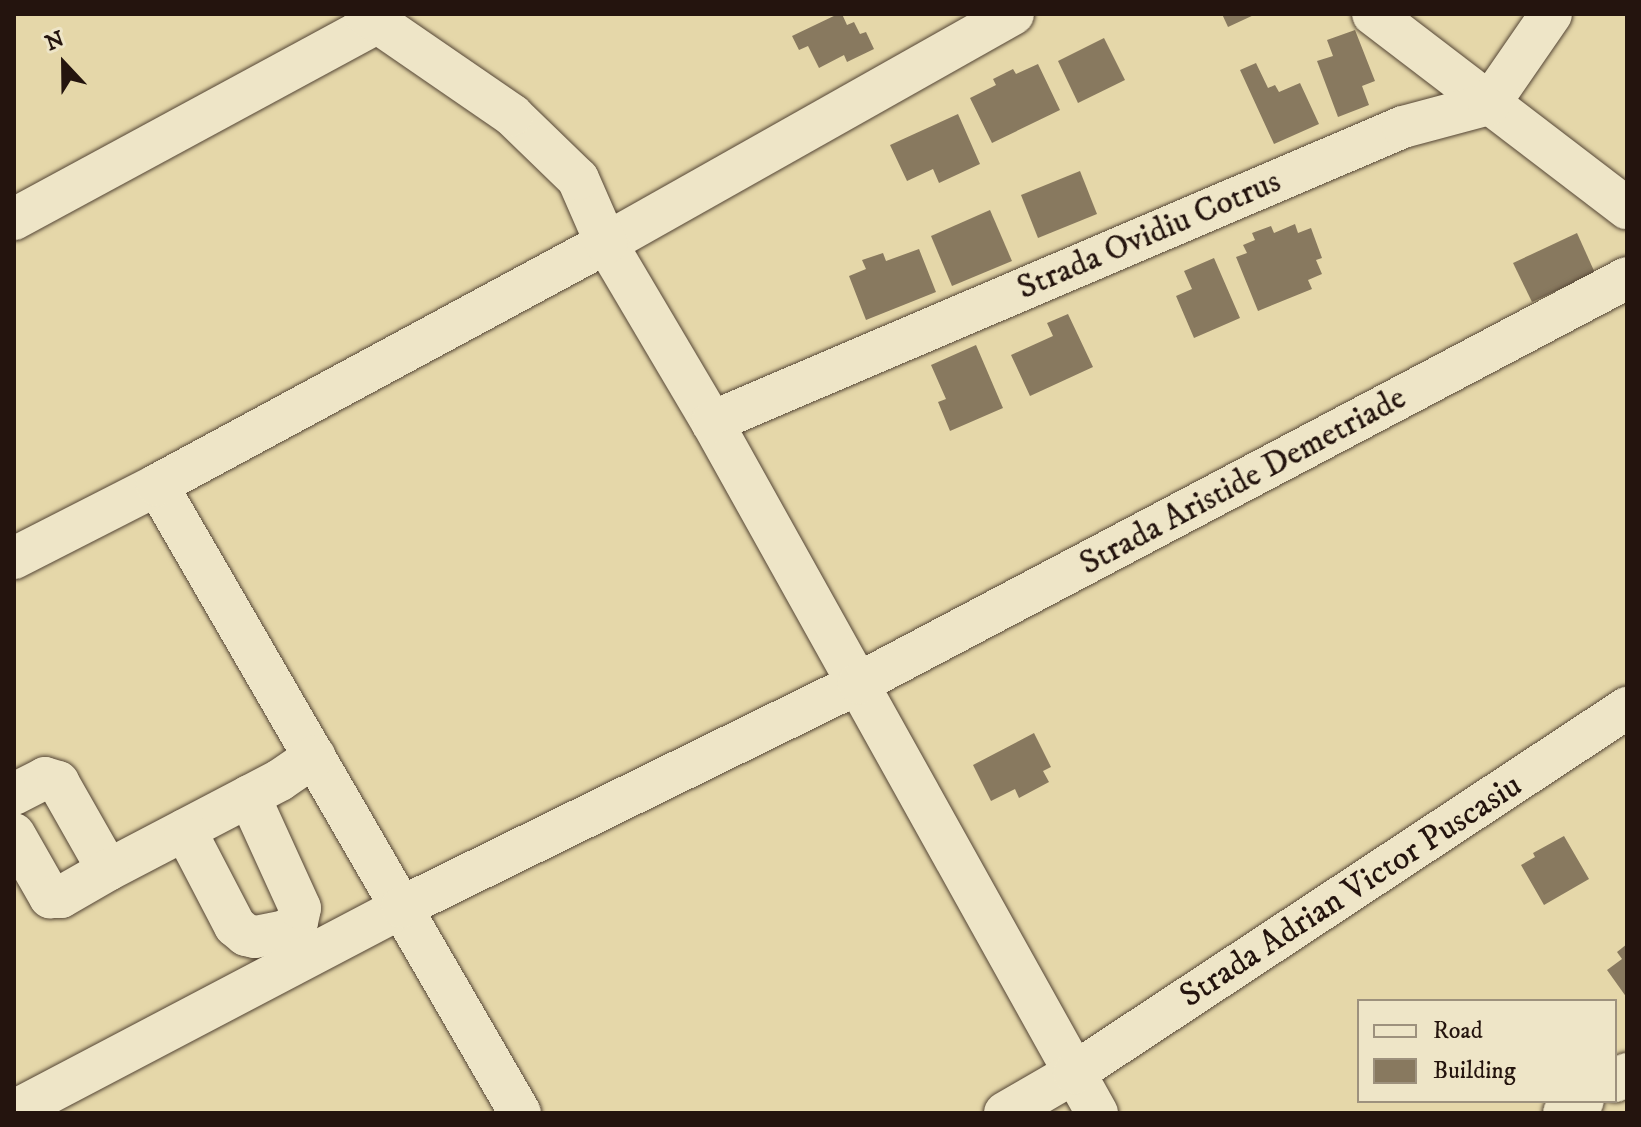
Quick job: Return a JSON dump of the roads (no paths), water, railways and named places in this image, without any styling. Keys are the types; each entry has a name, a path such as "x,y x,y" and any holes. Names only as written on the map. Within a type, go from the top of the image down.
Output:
{"street":[{"path":"14,558 157,485 606,243 1013,14"},
{"path":"1373,14 1627,208"},
{"path":"1489,104 1551,14"},
{"path":"14,219 370,19 512,115 578,179 606,243 712,422 1097,1113"},
{"name":"Strada Ovidiu Cotrus","path":"712,422 1403,127 1489,104"},
{"name":"Strada Aristide Demetriade","path":"14,1111 402,907 859,683 1627,278"},
{"path":"157,485 520,1113"},
{"name":"Strada Adrian Victor Puscasiu","path":"1005,1113 1074,1073 1627,708"},
{"path":"14,834 50,897 61,897 249,796 315,756"},
{"path":"14,794 45,778 58,782 108,870"},
{"path":"185,830 235,926 246,935 255,937 286,931 297,922 300,908 249,796"}]}
